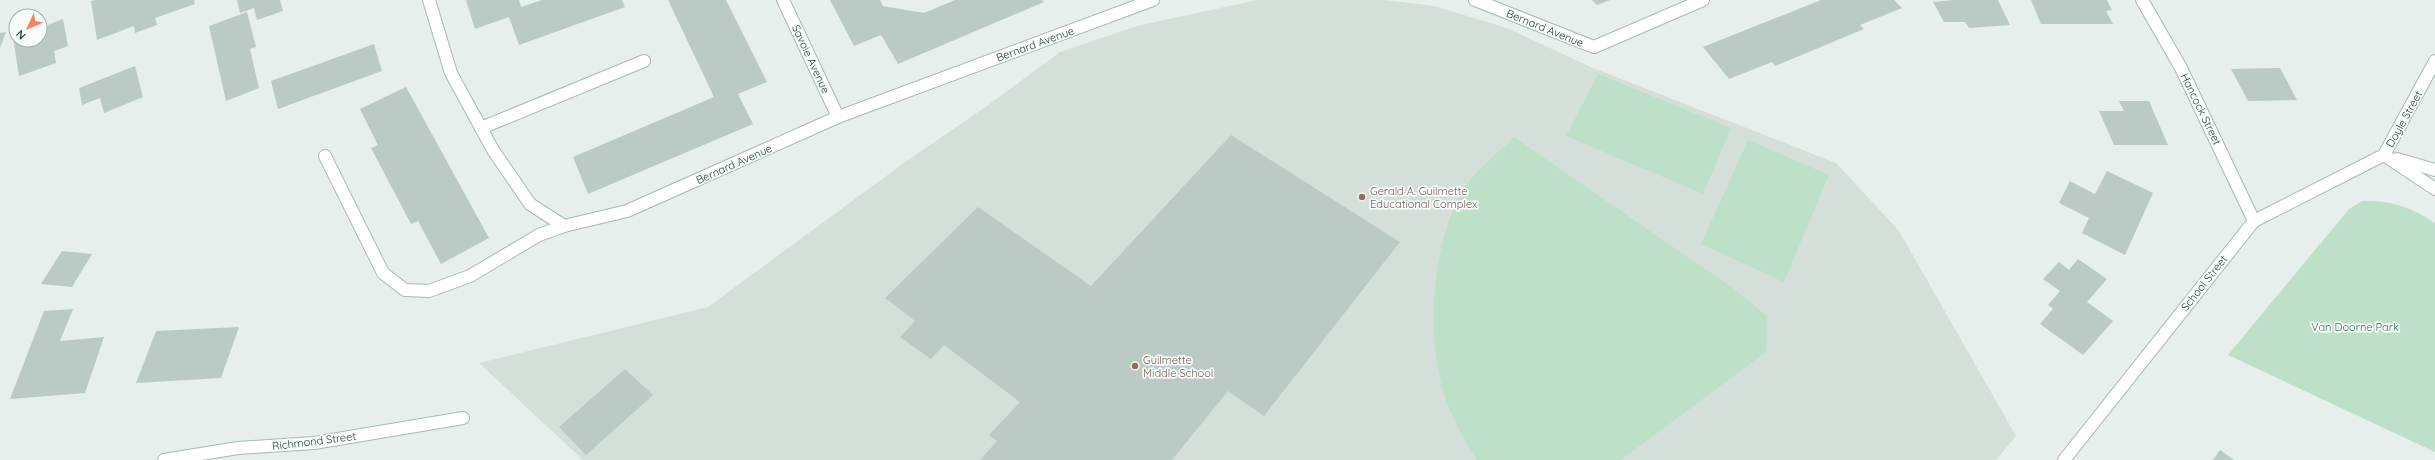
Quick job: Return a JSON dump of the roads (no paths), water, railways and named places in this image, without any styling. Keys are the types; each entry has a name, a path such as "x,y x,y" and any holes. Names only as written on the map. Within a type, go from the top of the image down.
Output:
{"street":[{"path":"429,0 451,73 481,128 530,204 564,226"},
{"name":"Savoie Avenue","path":"783,0 838,117"},
{"name":"Bernard Avenue","path":"325,156 383,273 405,290 428,291 470,276 539,235 564,226 627,211 838,117 1153,0"},
{"name":"Bernard Avenue","path":"1475,0 1594,47 1703,0"},
{"name":"Hancock Street","path":"2142,0 2180,68 2254,221"},
{"path":"481,128 644,61"},
{"name":"Doyle Street","path":"2384,155 2435,61"},
{"path":"2384,155 2435,170"},
{"path":"2384,155 2435,189"},
{"name":"School Street","path":"2064,460 2254,221 2384,155"},
{"name":"Richmond Street","path":"164,460 238,448 314,443 463,418"}],"place":[{"name":"Gerald A. Guilmette Educational Complex","path":"1362,197"},
{"name":"Guilmette Middle School","path":"1135,366"}],"park label":[{"name":"Van Doorne Park","path":"2355,327"}]}
